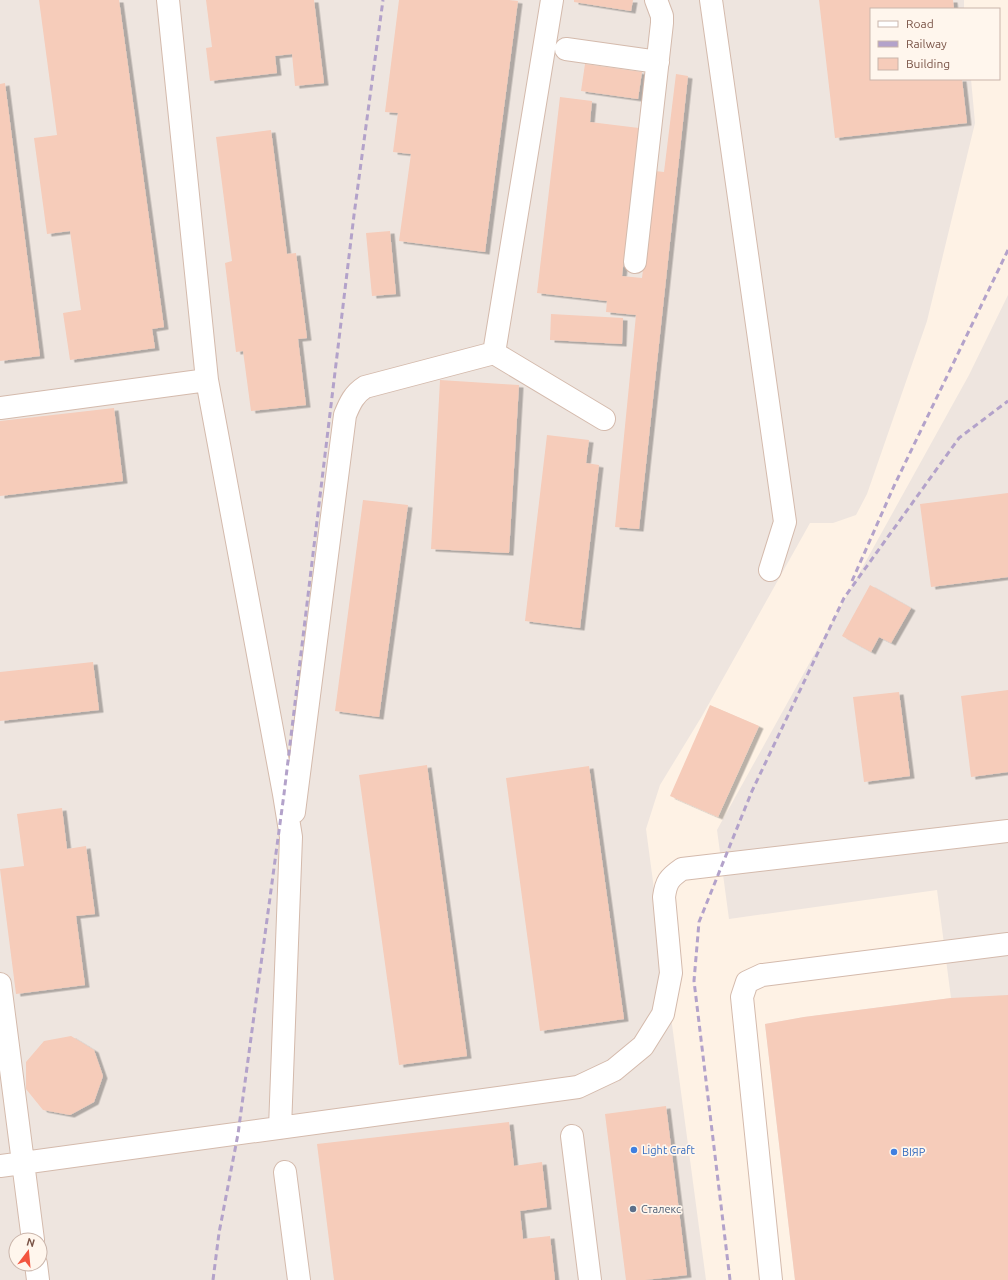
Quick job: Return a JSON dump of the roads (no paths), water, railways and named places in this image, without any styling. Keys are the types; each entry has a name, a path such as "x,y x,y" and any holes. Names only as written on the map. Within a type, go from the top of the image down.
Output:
{"lane":[{"path":"168,0 207,380 284,794 290,837"},
{"path":"494,353 552,0"},
{"path":"635,262 663,19 656,0"},
{"path":"711,0 785,522 770,570"},
{"path":"566,49 658,62"},
{"path":"280,1128 290,837 345,415 350,404 357,392 365,387 494,353 604,419"},
{"path":"0,408 207,380"},
{"path":"0,1166 578,1087 614,1070 643,1046 663,1014 671,973 664,897 666,884 682,869 1008,831"},
{"path":"771,1280 742,997 747,982 762,975 1008,944"},
{"path":"0,984 32,1232"},
{"path":"572,1136 590,1280"},
{"path":"285,1172 299,1280"}],"railway":[{"path":"213,1280 219,1233 238,1134 284,794 354,215 383,0"},
{"path":"852,581 894,486 1008,250"},
{"path":"730,1280 694,981 699,922 752,791 844,598 959,438 1008,401"}],"place":[{"name":"Light Craft","path":"634,1150"},
{"name":"ВІЯР","path":"894,1152"},
{"name":"Сталекс","path":"633,1209"}]}
